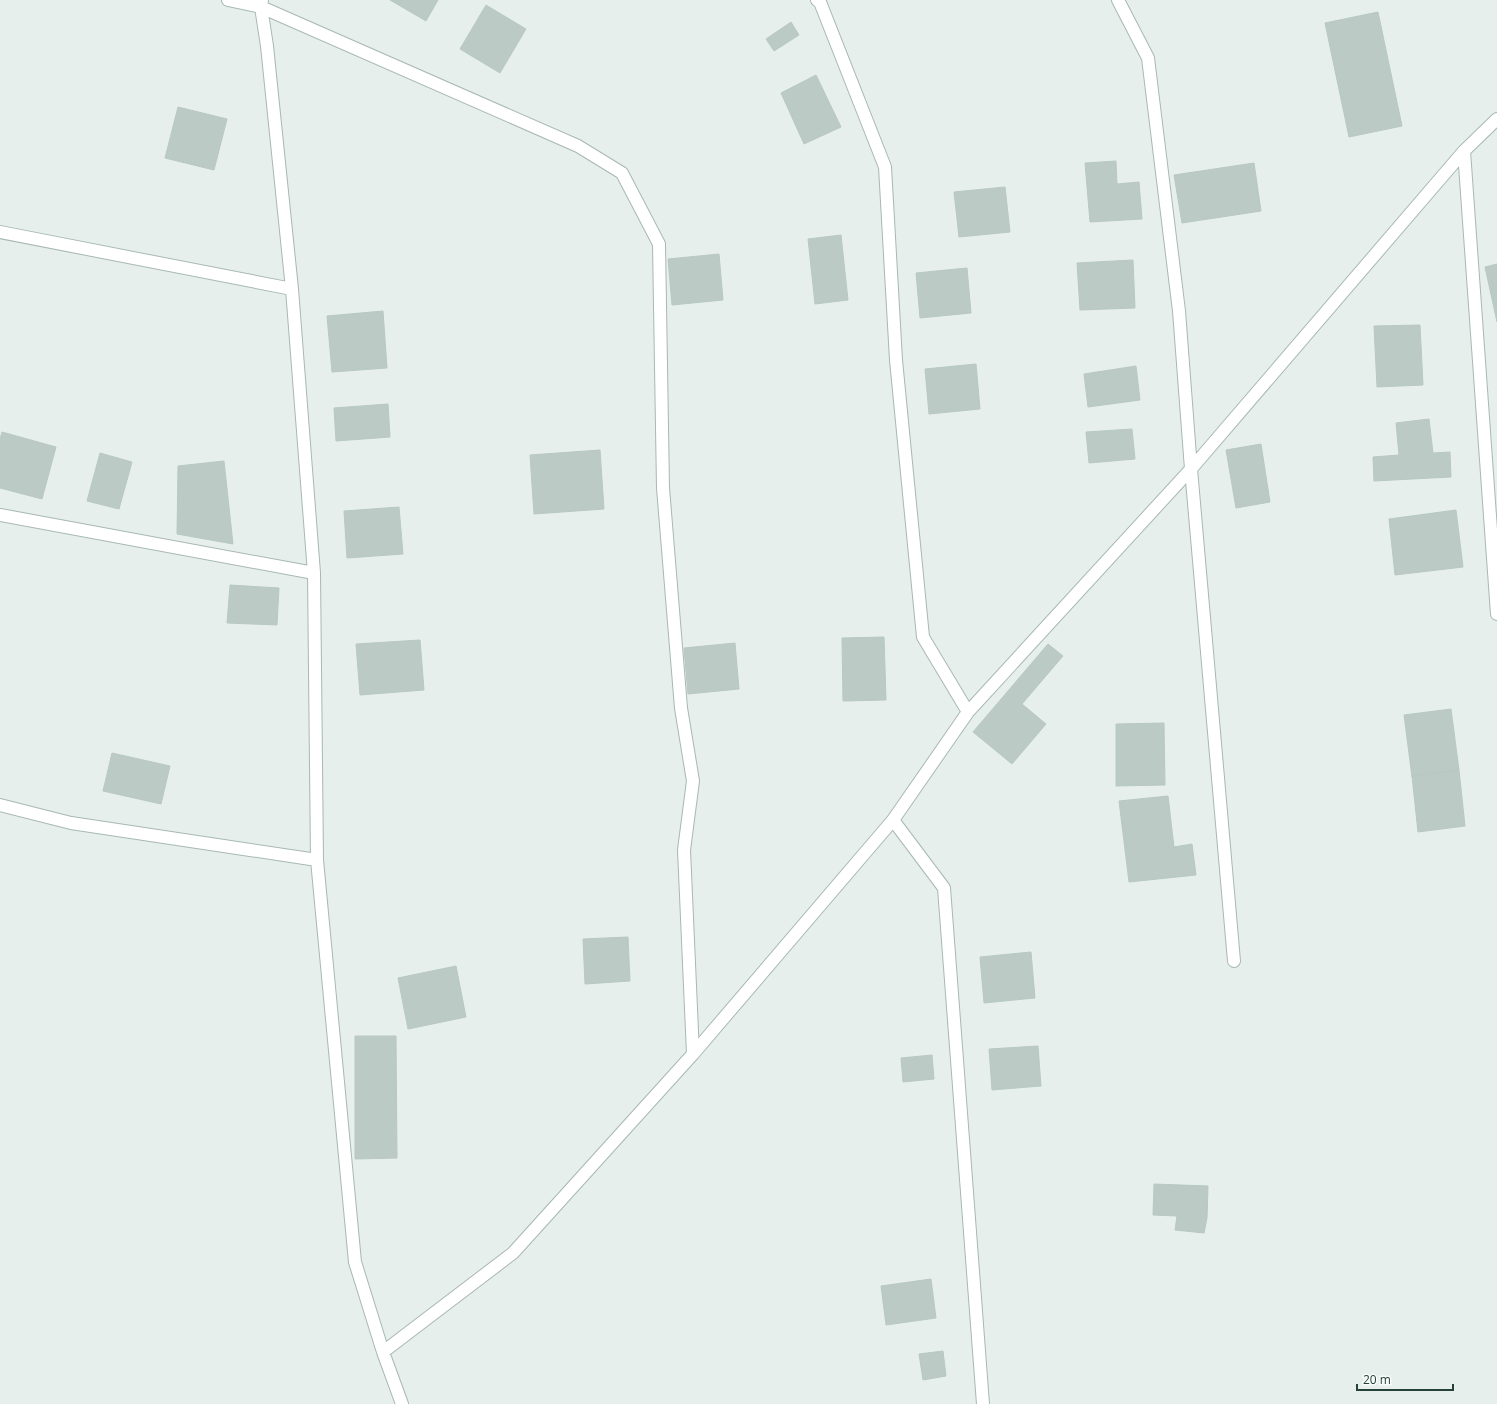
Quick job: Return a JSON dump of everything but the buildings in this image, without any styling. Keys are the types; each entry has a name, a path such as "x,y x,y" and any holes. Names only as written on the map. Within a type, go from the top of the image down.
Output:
{"street":[{"path":"228,0 261,4 578,146 622,173 659,244 663,488 681,708 693,780 684,850 693,1054"},
{"path":"818,0 884,167 896,360 923,637 968,712"},
{"path":"1118,0 1148,58 1179,311 1191,469 1234,960"},
{"path":"261,4 267,46 292,289 314,573 317,860 355,1262 383,1352 402,1404"},
{"path":"383,1352 513,1253 693,1054 893,820 968,712 1191,469 1464,151 1497,119"},
{"path":"1464,151 1497,614"},
{"path":"0,232 292,289"},
{"path":"0,516 314,573"},
{"path":"0,805 71,823 317,860"},
{"path":"893,820 944,888 983,1404"}]}
